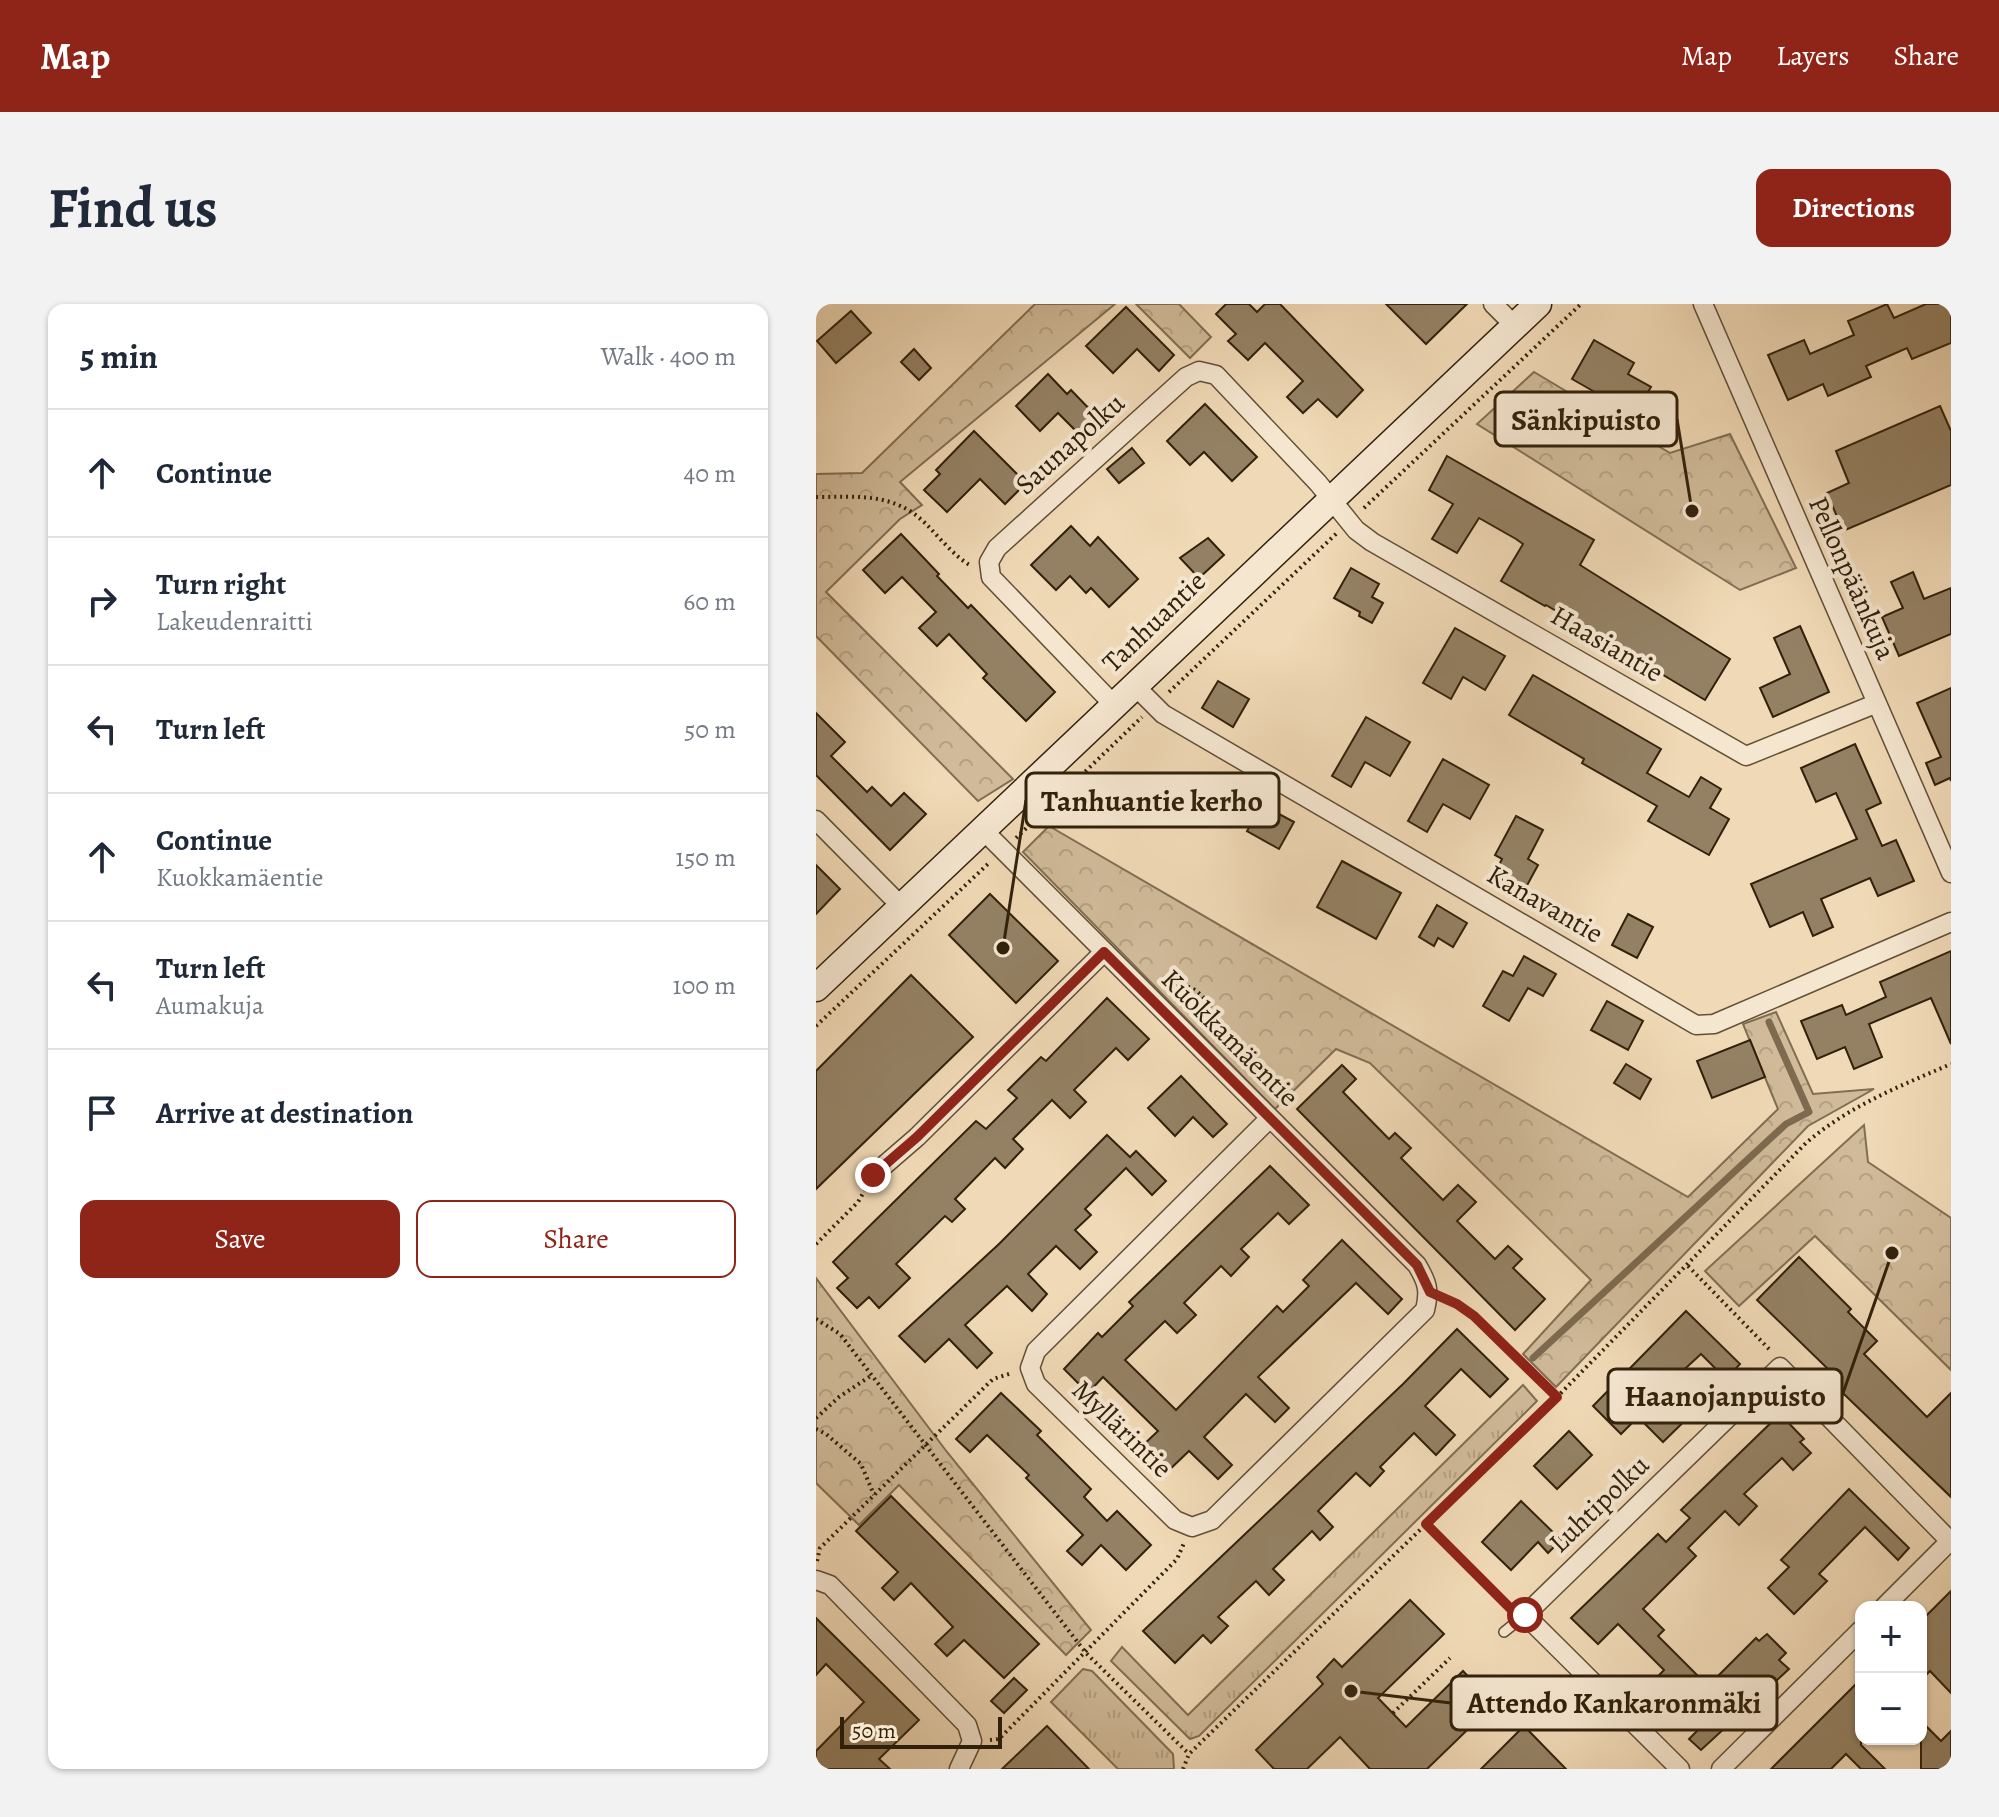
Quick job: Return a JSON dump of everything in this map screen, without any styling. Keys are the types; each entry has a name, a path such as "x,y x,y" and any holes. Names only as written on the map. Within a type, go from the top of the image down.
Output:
{"street":[{"path":"1493,304 1515,326"},
{"name":"Tanhuantie","path":"816,988 1538,304"},
{"name":"Pellonpäänkuja","path":"1703,304 1951,873"},
{"name":"Saunapolku","path":"991,577 989,562 997,548 1186,377 1199,371 1216,375 1331,498"},
{"name":"Haasiantie","path":"1331,498 1356,530 1372,542 1746,756 1875,704"},
{"path":"991,577 1114,705"},
{"name":"Kanavantie","path":"1134,685 1163,714 1696,1025 1714,1024 1951,922"},
{"path":"816,820 902,907"},
{"name":"Kuokkamäentie","path":"983,830 1417,1265 1430,1292"},
{"path":"873,1175 917,1137 1104,952"},
{"path":"1030,1368 1036,1351 1270,1118"},
{"path":"1192,1527 1212,1520 1425,1310 1430,1292"},
{"path":"1780,1367 1950,1541 1890,1601"},
{"name":"Luhtipolku","path":"1525,1615 1780,1367"},
{"name":"Myllärintie","path":"1030,1368 1036,1384 1175,1520 1192,1527"},
{"path":"816,1580 830,1585 958,1712 967,1725 972,1741 959,1769"},
{"path":"1525,1615 1680,1769"},
{"path":"1721,1769 1855,1636"}],"lane":[{"path":"1504,1632 1525,1615"}],"path":[{"path":"1358,513 1581,304"},
{"path":"816,497 857,497 903,504 962,560 991,577"},
{"path":"1164,697 1334,536"},
{"path":"1014,839 1145,715"},
{"path":"816,1026 992,860"},
{"path":"1150,998 1168,985 1193,987 1200,992 1212,1010 1212,1017 1206,1034 1196,1043"},
{"path":"1183,1769 1189,1754 1557,1397 1806,1143 1832,1120 1880,1094 1951,1064"},
{"path":"816,1244 858,1202 873,1175"},
{"path":"1688,1266 1771,1351 1780,1367"},
{"path":"1430,1292 1474,1316 1557,1397"},
{"path":"816,1319 840,1334 1086,1653 1189,1754"},
{"path":"816,1563 820,1548 993,1379 1030,1368"},
{"path":"816,1418 839,1397 872,1375"},
{"path":"816,1429 861,1464 874,1495"},
{"path":"1426,1524 1512,1610 1525,1615"},
{"path":"972,1741 999,1739 1177,1559 1192,1527"},
{"path":"1393,1713 1450,1658"}],"green space":[{"path":"1035,304 1115,304 900,482 922,505 900,519 826,592 1013,779 978,801 816,636 816,474 862,473"},
{"path":"1136,304 1179,304 1211,337 1190,358"},
{"path":"1534,372 1670,453 1730,434 1796,568 1740,590 1477,424"},
{"path":"1049,826 1688,1197 1778,1109 1743,1024 1776,1012 1813,1094 1874,1089 1808,1126 1556,1387 1523,1354 1591,1280 1370,1063 1336,1049 1275,1109 1023,852"},
{"path":"1864,1125 1868,1162 1951,1218 1951,1370 1815,1236 1739,1306 1705,1271"},
{"path":"816,1278 947,1452 1091,1630 1066,1655 899,1485 859,1525 816,1483"},
{"path":"1523,1385 1537,1401 1199,1736 1190,1739 1111,1661 1122,1647 1188,1715"},
{"path":"1083,1669 1092,1671 1173,1754 1174,1769 1118,1769 1051,1702"}],"building":[{"path":"1226,304 1249,304 1257,312 1265,304 1280,304 1363,390 1337,417 1318,399 1303,413 1287,397 1303,381 1265,343 1248,360 1228,341 1236,334 1216,314"},
{"path":"1386,304 1467,304 1426,344"},
{"path":"1887,304 1894,318 1926,304 1951,304 1951,343 1912,359 1907,348 1866,366 1871,377 1828,396 1823,384 1788,400 1768,355 1804,340 1810,354 1854,335 1848,321"},
{"path":"1126,307 1174,355 1159,371 1137,349 1113,373 1086,346"},
{"path":"851,311 871,333 836,363 817,341"},
{"path":"1594,340 1634,363 1628,374 1651,387 1635,415 1572,379"},
{"path":"914,349 931,368 919,380 901,362"},
{"path":"1048,374 1067,394 1071,390 1099,419 1081,436 1058,413 1040,431 1016,406"},
{"path":"1205,404 1257,457 1232,481 1204,452 1190,465 1167,441"},
{"path":"1940,406 1951,431 1951,485 1843,531 1827,493 1849,483 1836,451"},
{"path":"974,431 1026,483 1005,504 980,479 947,512 924,490 940,474 936,470"},
{"path":"1132,448 1144,463 1119,483 1107,469"},
{"path":"1447,456 1594,540 1580,565 1730,659 1705,700 1501,581 1523,544 1516,539 1479,518 1457,553 1432,539 1453,504 1429,490"},
{"path":"1071,526 1090,546 1098,537 1138,579 1109,607 1091,588 1086,593 1070,576 1056,590 1031,565"},
{"path":"901,534 968,608 971,605 1055,692 1026,721 983,678 987,674 949,634 937,646 919,628 936,612 902,577 885,593 863,570"},
{"path":"1208,538 1224,555 1199,578 1180,558"},
{"path":"1351,568 1379,584 1372,597 1383,603 1372,623 1359,616 1360,612 1334,598"},
{"path":"1913,572 1924,599 1951,588 1951,634 1899,656 1882,617 1903,608 1891,582"},
{"path":"1800,626 1829,692 1773,717 1760,688 1790,674 1774,638"},
{"path":"1455,628 1505,656 1485,690 1463,677 1451,699 1423,683"},
{"path":"1533,675 1661,749 1647,773 1689,797 1701,777 1721,789 1710,808 1729,819 1709,855 1648,821 1657,806 1582,763 1584,759 1509,715"},
{"path":"1218,681 1249,699 1233,727 1202,708"},
{"path":"1951,688 1951,781 1950,778 1935,785 1926,763 1941,757 1917,703"},
{"path":"816,713 845,742 831,756 867,792 872,787 891,806 904,793 926,814 890,850 816,775"},
{"path":"1366,717 1410,742 1390,776 1365,762 1351,787 1332,776"},
{"path":"1855,744 1881,803 1866,810 1882,846 1896,840 1914,881 1878,896 1870,878 1821,899 1833,927 1813,936 1803,912 1770,927 1751,884 1857,839 1836,793 1816,802 1801,768"},
{"path":"1443,759 1489,785 1470,819 1443,804 1427,832 1408,821"},
{"path":"1262,805 1294,822 1279,849 1247,831"},
{"path":"1516,816 1543,830 1528,859 1538,865 1524,891 1494,875 1502,859 1495,855"},
{"path":"1342,861 1401,893 1376,939 1317,907"},
{"path":"816,865 840,889 816,914"},
{"path":"990,894 1058,961 1016,1003 949,935"},
{"path":"1437,905 1467,923 1453,947 1438,938 1434,946 1419,937"},
{"path":"1628,914 1653,927 1637,958 1612,945"},
{"path":"1951,951 1951,1044 1931,998 1869,1024 1882,1057 1854,1069 1845,1047 1817,1059 1801,1021 1842,1005 1846,1015 1886,997 1880,982"},
{"path":"1524,956 1556,974 1543,996 1528,988 1509,1021 1483,1006 1503,971 1513,976"},
{"path":"911,975 973,1037 816,1189 816,1071"},
{"path":"1107,998 1149,1039 1128,1060 1116,1048 1074,1090 1086,1102 1070,1118 1052,1100 1013,1139 1023,1149 1005,1168 995,1158 955,1199 965,1209 952,1222 945,1216 896,1264 910,1278 879,1308 869,1297 857,1308 837,1288 848,1278 833,1262 976,1121 986,1129 1017,1098 1008,1090 1041,1057 1046,1061"},
{"path":"1607,1001 1643,1021 1628,1050 1591,1030"},
{"path":"1750,1040 1765,1077 1712,1098 1697,1061"},
{"path":"1626,1064 1651,1079 1640,1099 1614,1083"},
{"path":"1342,1065 1356,1079 1343,1092 1389,1139 1395,1133 1411,1148 1401,1158 1443,1200 1458,1185 1476,1202 1457,1221 1495,1259 1508,1246 1522,1259 1513,1268 1545,1299 1515,1330 1297,1109"},
{"path":"1181,1076 1227,1124 1213,1137 1193,1117 1175,1136 1148,1108"},
{"path":"1107,1135 1130,1157 1136,1151 1166,1181 1152,1195 1126,1168 1085,1209 1091,1215 1075,1230 1097,1252 1080,1269 1056,1246 1028,1274 1047,1294 1032,1311 1007,1286 965,1325 992,1353 977,1368 949,1339 925,1362 899,1336 999,1244"},
{"path":"1270,1166 1309,1205 1289,1224 1278,1213 1241,1249 1249,1257 1231,1276 1221,1266 1184,1303 1196,1315 1177,1333 1165,1321 1125,1360 1176,1410 1277,1306 1283,1312 1309,1286 1303,1280 1342,1240 1402,1299 1388,1314 1356,1283 1258,1377 1289,1408 1275,1422 1246,1394 1204,1437 1232,1465 1218,1479 1189,1451 1165,1474 1140,1448 1158,1431 1103,1377 1088,1393 1064,1369 1098,1333 1102,1337 1133,1306 1129,1302"},
{"path":"1799,1257 1851,1309 1848,1312 1877,1341 1864,1354 1927,1417 1951,1393 1951,1497 1823,1374 1828,1369 1757,1300"},
{"path":"1686,1311 1740,1364 1726,1379 1701,1354 1674,1379 1700,1406 1663,1442 1638,1417 1621,1434 1593,1406"},
{"path":"1457,1329 1508,1379 1490,1397 1461,1369 1425,1406 1455,1435 1436,1455 1414,1433 1380,1467 1384,1471 1370,1486 1356,1473 1318,1511 1333,1527 1320,1540 1312,1531 1273,1569 1284,1580 1269,1595 1256,1581 1218,1617 1228,1626 1211,1643 1203,1635 1175,1663 1143,1631"},
{"path":"1001,1393 1041,1431 1037,1435 1091,1489 1084,1497 1107,1521 1117,1511 1151,1545 1126,1570 1101,1545 1082,1565 1067,1551 1083,1535 1026,1478 1029,1475 987,1435 970,1452 956,1439"},
{"path":"1780,1414 1804,1439 1800,1442 1811,1453 1793,1470 1782,1458 1744,1494 1757,1506 1739,1525 1725,1511 1688,1548 1696,1556 1643,1609 1664,1630 1658,1636 1708,1686 1756,1638 1759,1641 1767,1634 1786,1653 1779,1660 1789,1669 1701,1750 1689,1739 1709,1719 1686,1696 1666,1715 1643,1692 1664,1670 1618,1624 1598,1644 1571,1618 1658,1534 1666,1542 1690,1518 1681,1510"},
{"path":"1569,1431 1592,1455 1557,1489 1534,1466"},
{"path":"1849,1489 1909,1548 1898,1560 1865,1527 1819,1574 1827,1581 1794,1614 1768,1588 1789,1567 1781,1560"},
{"path":"891,1496 1039,1644 1004,1678 964,1640 947,1656 935,1644 953,1627 911,1583 894,1600 882,1588 898,1572 856,1531"},
{"path":"1521,1501 1561,1540 1548,1553 1538,1542 1511,1570 1482,1542"},
{"path":"1951,1591 1951,1693 1930,1671 1927,1674 1927,1615"},
{"path":"1410,1600 1444,1634 1378,1698 1406,1727 1463,1671 1494,1704 1427,1769 1370,1769 1340,1737 1307,1769 1274,1769 1256,1750 1323,1684 1317,1677 1334,1659 1342,1667"},
{"path":"816,1618 919,1720 879,1759 890,1769 816,1769 816,1751 864,1702 826,1664 816,1675"},
{"path":"1014,1678 1027,1690 1004,1713 991,1701"},
{"path":"1855,1685 1855,1745 1861,1745 1885,1769 1861,1769 1846,1754 1831,1769 1771,1769"},
{"path":"1047,1726 1089,1769 1002,1769"},
{"path":"1524,1726 1566,1769 1481,1769"},
{"path":"1927,1727 1941,1741 1951,1731 1951,1769 1921,1769 1921,1745 1927,1745"}],"waterway":[{"path":"1533,1358 1786,1124 1809,1112 1769,1022"}],"place":[{"name":"Sänkipuisto","path":"1692,511"},
{"name":"Tanhuantie kerho","path":"1003,948"},
{"name":"Haanojanpuisto","path":"1892,1253"},
{"name":"Attendo Kankaronmäki","path":"1351,1691"}],"route":[{"path":"873,1175 917,1137 1104,952 1417,1265 1430,1292 1474,1316 1557,1397 1426,1524 1512,1610 1525,1615"}]}
